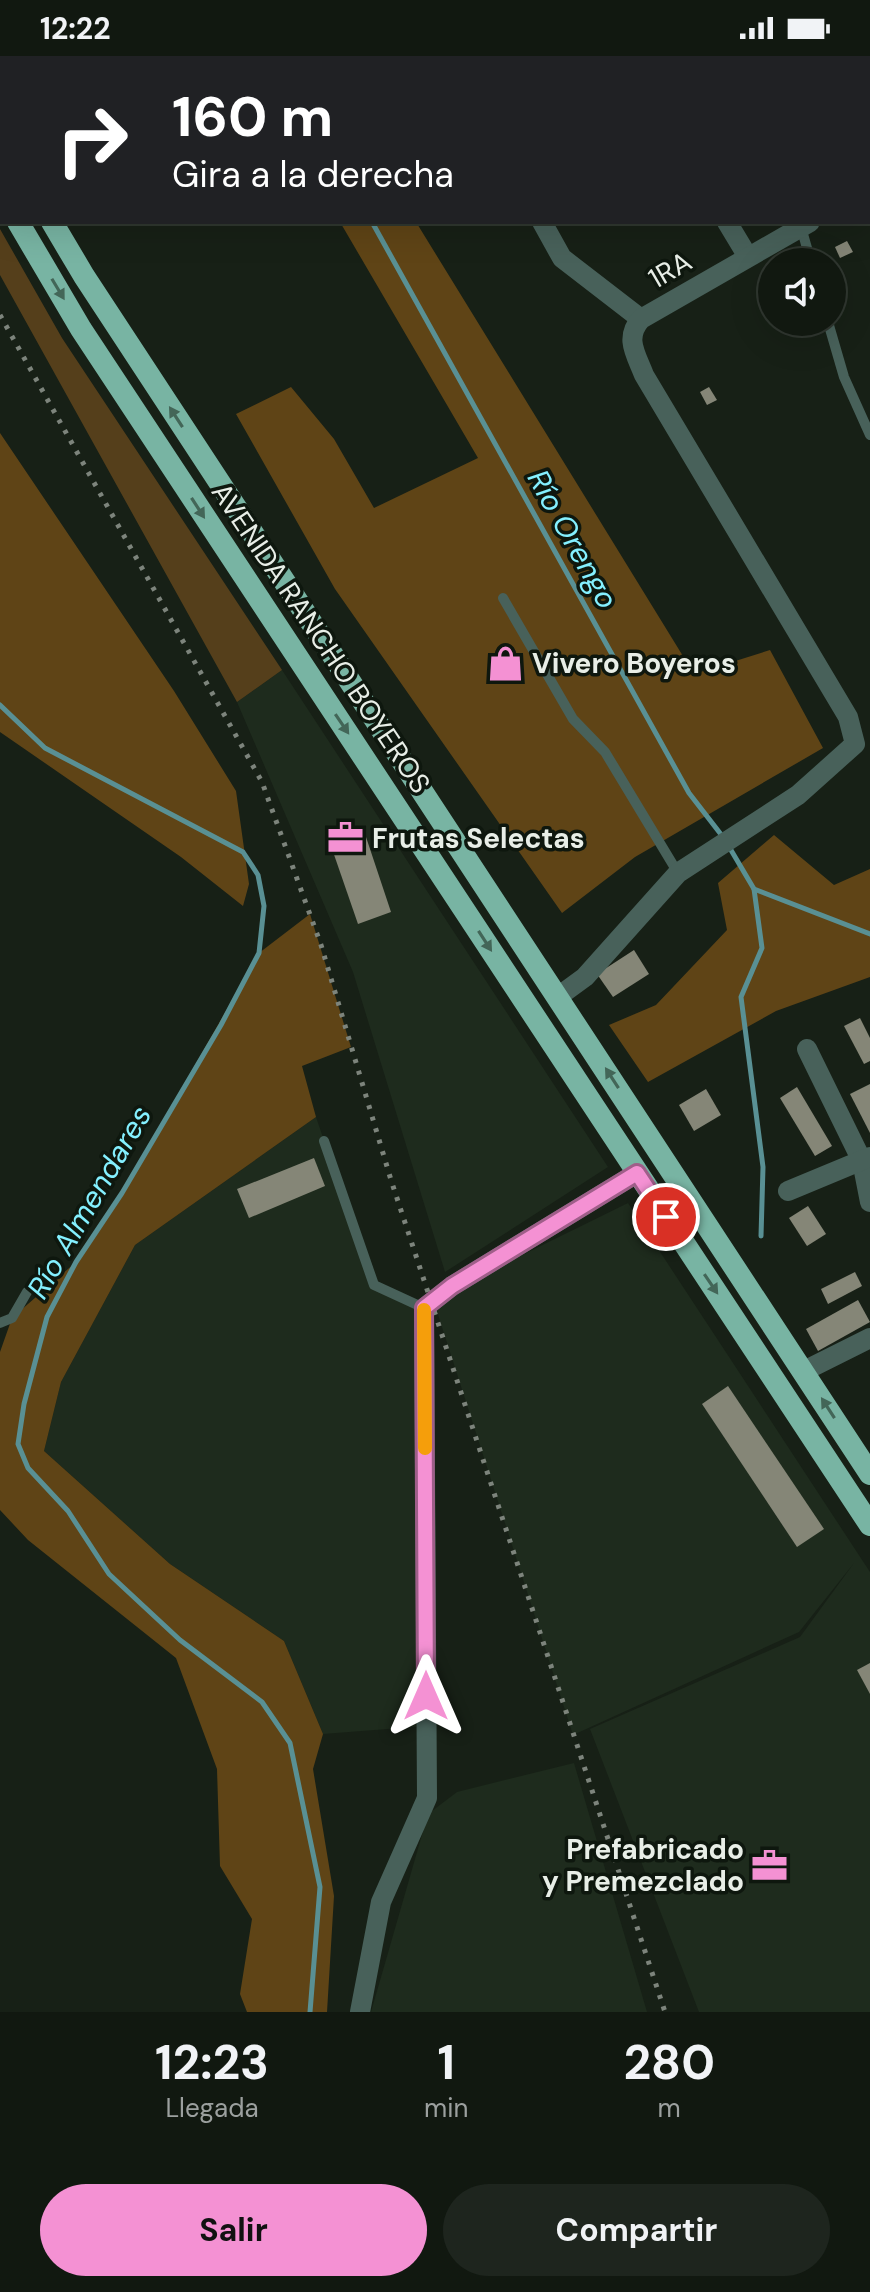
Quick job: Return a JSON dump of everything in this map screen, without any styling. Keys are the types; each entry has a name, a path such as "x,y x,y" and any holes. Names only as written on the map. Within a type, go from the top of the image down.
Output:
{"highway":[{"name":"AVENIDA RANCHO BOYEROS","path":"19,224 81,329 870,1525"},
{"name":"AVENIDA RANCHO BOYEROS","path":"53,224 92,289 870,1474"}],"street":[{"path":"543,224 562,258 641,319 632,328 630,341 644,375 855,733 855,744 845,756 798,795 678,873 585,977 559,996"},
{"path":"728,224 748,257"},
{"name":"1RA","path":"641,319 805,225"},
{"path":"807,1049 866,1159 870,1202"},
{"path":"788,1191 866,1159"},
{"path":"360,2012 381,1902 427,1798 424,1308 452,1286 637,1173"},
{"path":"804,1371 870,1338"}],"lane":[{"path":"805,225 809,248"},
{"path":"832,336 844,377 870,435"},
{"path":"503,598 573,719 605,752 678,873"},
{"path":"324,1141 374,1285 424,1308"},
{"path":"0,1323 12,1318 27,1292"}],"shaded area":[{"path":"341,224 417,224 694,674 770,650 823,748 635,857 562,913 335,589 236,414 291,387 334,439 374,508 478,458"},
{"path":"0,229 62,338 282,670 237,702 0,275"},
{"path":"0,433 174,691 236,791 249,884 243,906 181,857 0,732"},
{"path":"282,670 608,1167 445,1272 353,972 237,702"},
{"path":"774,835 834,885 870,869 870,977 776,1011 648,1082 609,1025 656,1005 727,930 718,883"},
{"path":"310,914 351,1047 302,1066 316,1117 135,1245 61,1382 44,1451 170,1564 284,1641 323,1734 313,1769 334,1896 327,2012 247,2012 240,1994 252,1919 220,1866 217,1769 176,1658 28,1540 0,1510 0,1352 12,1318 76,1262 122,1193 259,953"},
{"path":"316,1117 373,1285 424,1308 426,1726 323,1734 284,1641 170,1564 44,1451 61,1382 135,1245"},
{"path":"628,1203 870,1572 870,2012 699,2012 590,1729 800,1637 854,1563 799,1632 573,1735 433,1299"},
{"path":"574,1763 647,2012 371,2012 428,1814 457,1792"}],"building":[{"path":"847,241 853,252 846,255 846,248 835,247"},
{"path":"709,387 717,400 707,405 700,392"},
{"path":"364,831 391,912 358,924 330,843"},
{"path":"634,950 649,974 613,997 597,974"},
{"path":"860,1018 870,1038 870,1061 864,1064 844,1026"},
{"path":"870,1084 870,1133 850,1094"},
{"path":"797,1087 832,1146 815,1156 780,1098"},
{"path":"706,1089 721,1115 694,1131 679,1105"},
{"path":"314,1158 325,1186 249,1218 237,1189"},
{"path":"808,1206 826,1234 807,1246 789,1218"},
{"path":"855,1272 862,1286 828,1304 821,1289"},
{"path":"858,1300 870,1322 818,1351 806,1329"},
{"path":"728,1386 824,1529 797,1547 702,1404"},
{"path":"870,1663 870,1694 857,1670"}],"waterway":[{"name":"Río Orengo","path":"373,224 689,793 723,837"},
{"name":"Río Almendares","path":"0,705 45,748 243,852 258,875 264,906 259,953 221,1025 122,1193 76,1262 47,1317 24,1404 18,1444 28,1468 68,1511 109,1574 180,1640 262,1702 290,1743 320,1887 310,2012"},
{"name":"Río Orengo","path":"728,845 754,889 870,934"},
{"path":"754,889 762,948 741,997 763,1167 761,1236"}],"railway":[{"path":"0,315 262,782 321,945 391,1180 665,2012"}],"slow traffic":[{"path":"424,1310 425,1448"}],"place":[{"name":"Vivero Boyeros","path":"506,663"},
{"name":"Frutas Selectas","path":"346,838"},
{"name":"Prefabricado y Premezclado","path":"770,1865"}],"route":[{"path":"426,1696 424,1308 452,1286 637,1173 666,1217"}]}
